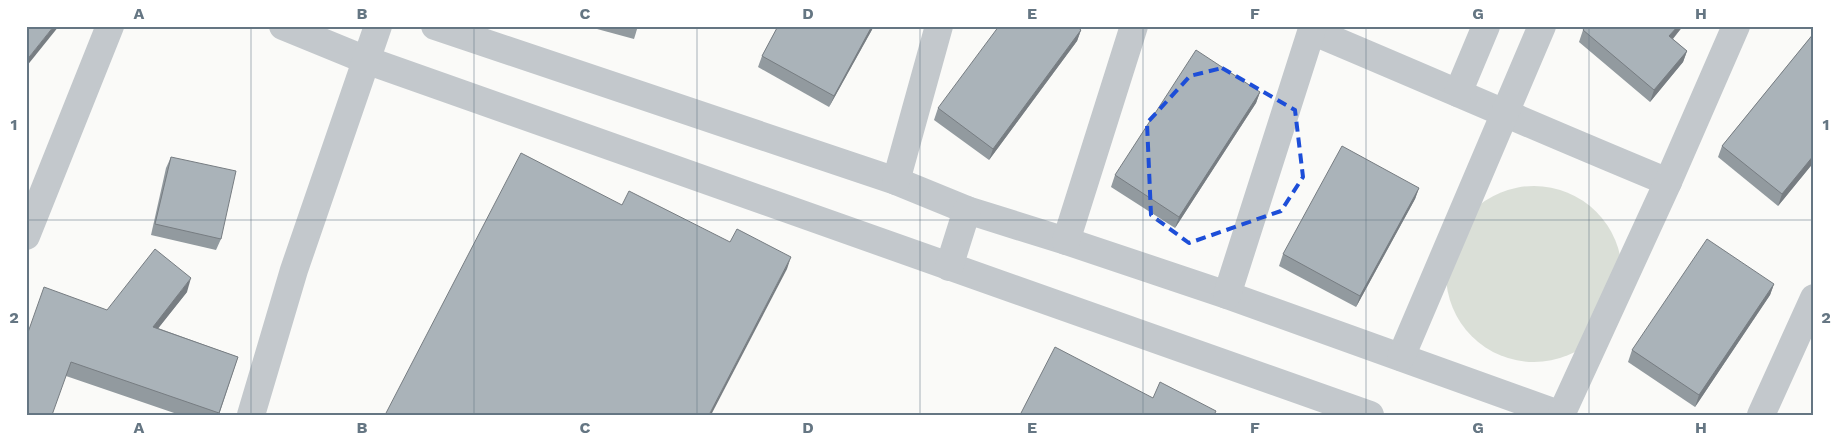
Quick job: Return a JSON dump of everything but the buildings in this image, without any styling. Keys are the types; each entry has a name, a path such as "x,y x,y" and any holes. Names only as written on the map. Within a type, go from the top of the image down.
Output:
{"street":[{"path":"26,236 110,26"},
{"path":"282,26 366,60 1370,415"},
{"path":"251,415 294,270 378,26"},
{"path":"435,26 896,181 967,210 1227,295 1561,415 1668,182 1736,26"},
{"path":"896,181 939,26"},
{"path":"1066,241 1134,26"},
{"path":"1458,92 1486,26"},
{"path":"1402,357 1542,26"},
{"path":"1227,295 1313,29 1504,114 1668,182"},
{"path":"949,267 967,210"},
{"path":"1761,415 1814,298"}],"highlighted area":[{"path":"1222,68 1295,110 1303,177 1281,211 1189,243 1151,215 1147,123 1190,76"}],"shaded area":[{"path":"1534,186 1551,188 1567,193 1590,206 1602,218 1618,249 1622,274 1620,291 1615,307 1602,330 1590,342 1559,358 1534,362 1517,360 1501,355 1478,342 1466,330 1450,299 1446,274 1448,257 1453,241 1466,218 1478,206 1509,190"}]}
